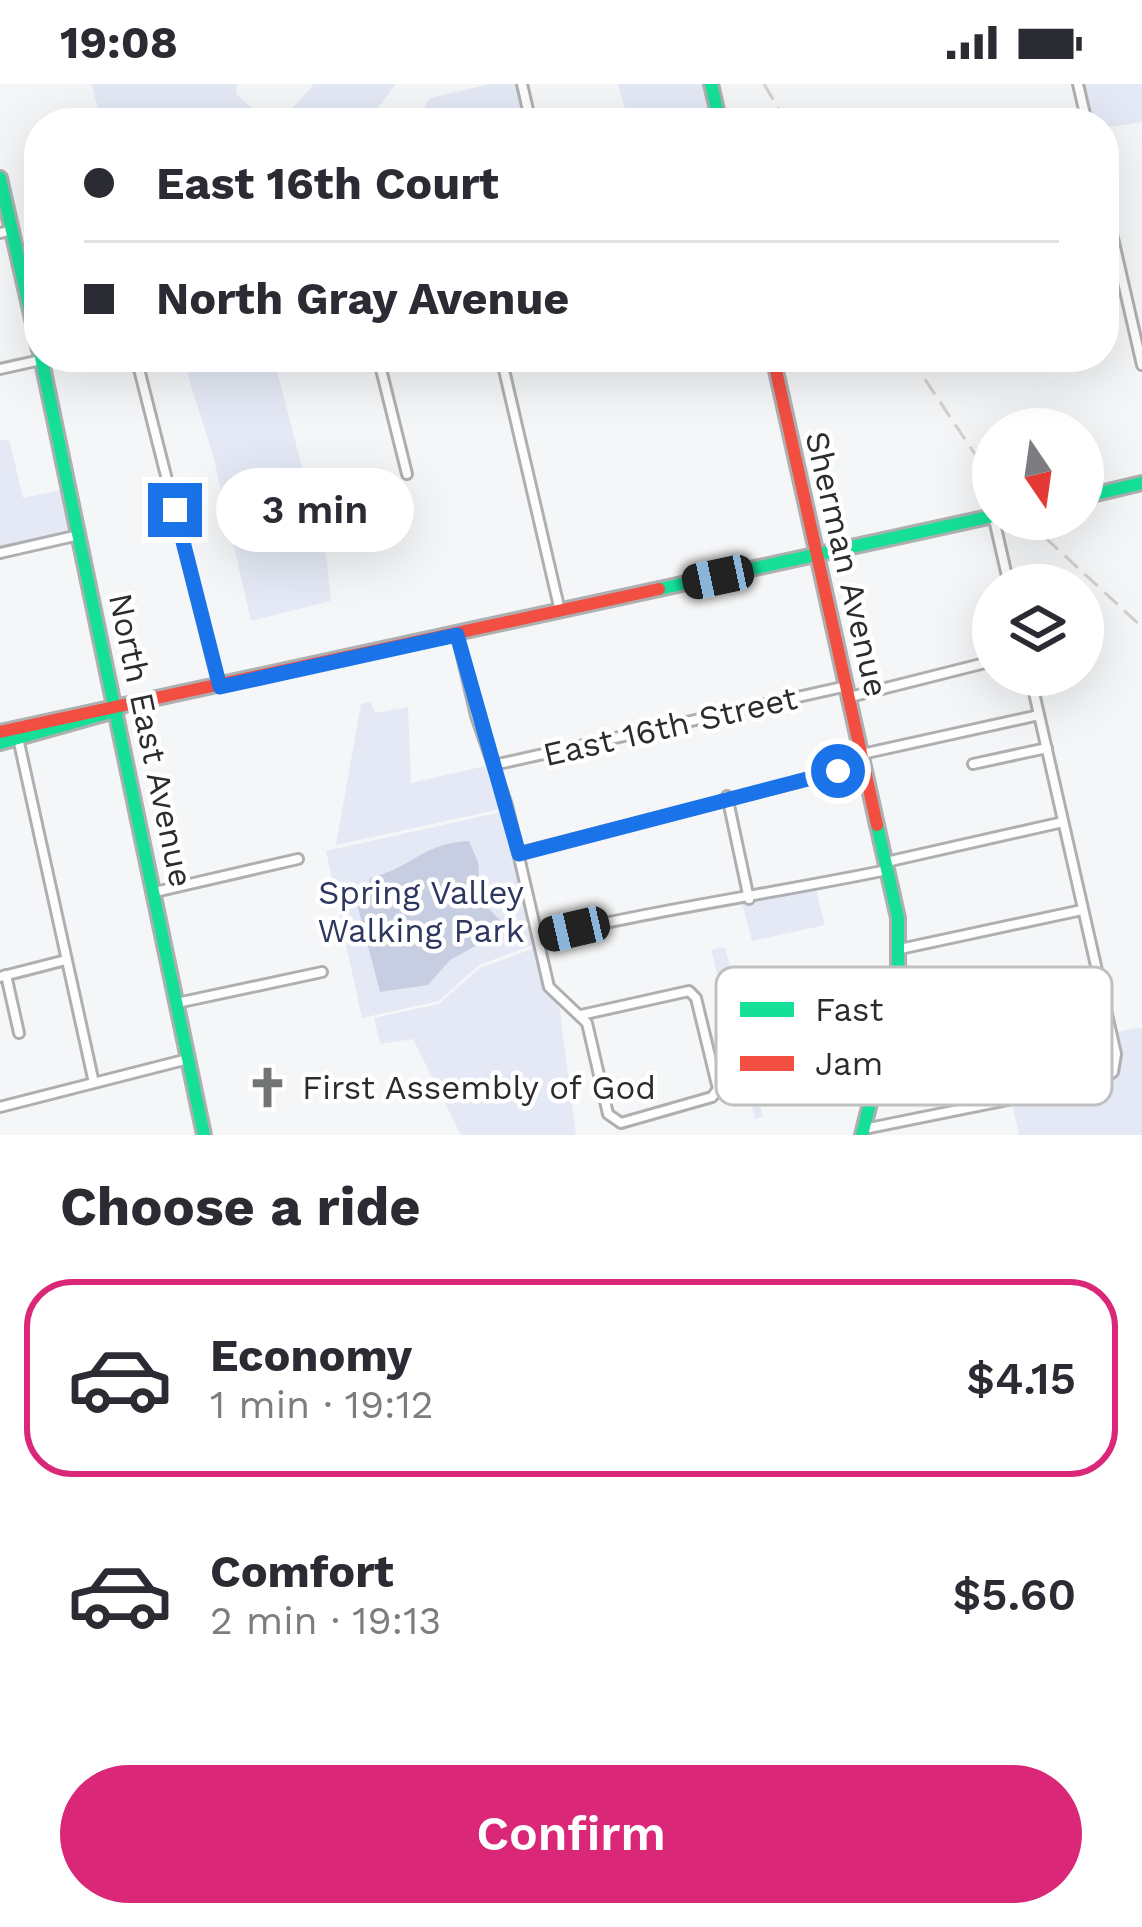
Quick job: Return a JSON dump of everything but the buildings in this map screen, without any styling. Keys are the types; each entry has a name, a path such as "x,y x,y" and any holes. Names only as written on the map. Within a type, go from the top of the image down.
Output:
{"main road":[{"name":"North East Avenue","path":"0,178 6,231 24,290"},
{"name":"North East Avenue","path":"47,372 204,1135"},
{"name":"Sherman Avenue","path":"776,372 887,866 899,967"},
{"path":"1104,492 1142,484"},
{"path":"0,732 17,733 972,523"},
{"path":"0,743 17,733"}],"street":[{"path":"1119,263 1142,365"},
{"path":"1127,297 1142,293"},
{"path":"140,372 220,687"},
{"path":"382,372 407,474"},
{"path":"504,372 560,612"},
{"path":"0,554 80,535"},
{"path":"457,635 519,854 552,994 581,1015 612,1120 620,1123 716,1092"},
{"name":"East 16th Street","path":"494,765 972,665"},
{"path":"1035,696 1095,967"},
{"path":"519,854 1039,715"},
{"path":"17,733 94,1083"},
{"path":"973,764 1047,748"},
{"path":"727,796 749,899"},
{"path":"538,938 646,912 749,899 1063,822"},
{"path":"155,892 298,859"},
{"path":"900,949 1082,910"},
{"path":"20,1033 3,976 66,960"},
{"path":"177,1004 322,972"},
{"path":"581,1015 689,991 697,998 716,1081"},
{"path":"1112,1037 1116,1054 1112,1073"},
{"path":"0,1107 188,1059"},
{"path":"863,1132 989,1105"}],"green space":[{"path":"92,84 237,84 236,94 252,108 98,108"},
{"path":"314,84 396,84 378,108 292,108"},
{"path":"490,84 517,84 523,108 423,108 431,98"},
{"path":"618,84 708,84 714,108 625,108"},
{"path":"1081,84 1142,84 1142,122 1119,126 1119,108 1087,108"},
{"path":"187,372 277,372 327,562 331,601 251,621 213,455"},
{"path":"9,439 23,498 66,489 70,533 0,550 0,441"},
{"path":"371,702 375,713 408,707 411,783 490,765 505,808 336,845 361,704"},
{"name":"Spring Valley Walking Park","path":"506,811 536,944 479,965 439,1001 362,1018 326,851"},
{"path":"816,889 825,925 752,941 742,904"},
{"path":"537,947 546,988 559,1005 576,1135 461,1135 413,1039 380,1044 374,1018 439,1004 480,968"},
{"path":"725,947 730,967 716,969 711,950"},
{"path":"1142,1027 1142,1135 1019,1135 1013,1105 1112,1105 1112,1079 1119,1066 1112,1033"},
{"path":"751,1105 760,1105 763,1117 755,1119"}],"water":[{"path":"469,841 478,862 481,901 501,921 501,932 450,960 428,985 380,992 355,896 368,887 370,878 440,846"}],"railway":[{"path":"764,84 778,108"},
{"path":"920,372 972,450"},
{"path":"1048,540 1142,627"}],"traffic: fast":[{"path":"711,84 717,108"},
{"path":"0,178 24,284"},
{"path":"44,372 204,1135"},
{"path":"1104,492 1142,483"},
{"path":"659,589 972,521"},
{"path":"0,743 118,710"},
{"path":"877,825 898,918 898,967"},
{"path":"862,1135 870,1105"}],"traffic: jam":[{"path":"776,372 877,825"},
{"path":"0,732 659,589"}],"place":[{"name":"First Assembly of God","path":"268,1087"}],"route":[{"path":"175,510 220,687 457,635 476,716 519,854 657,820 707,801 838,771"}]}
